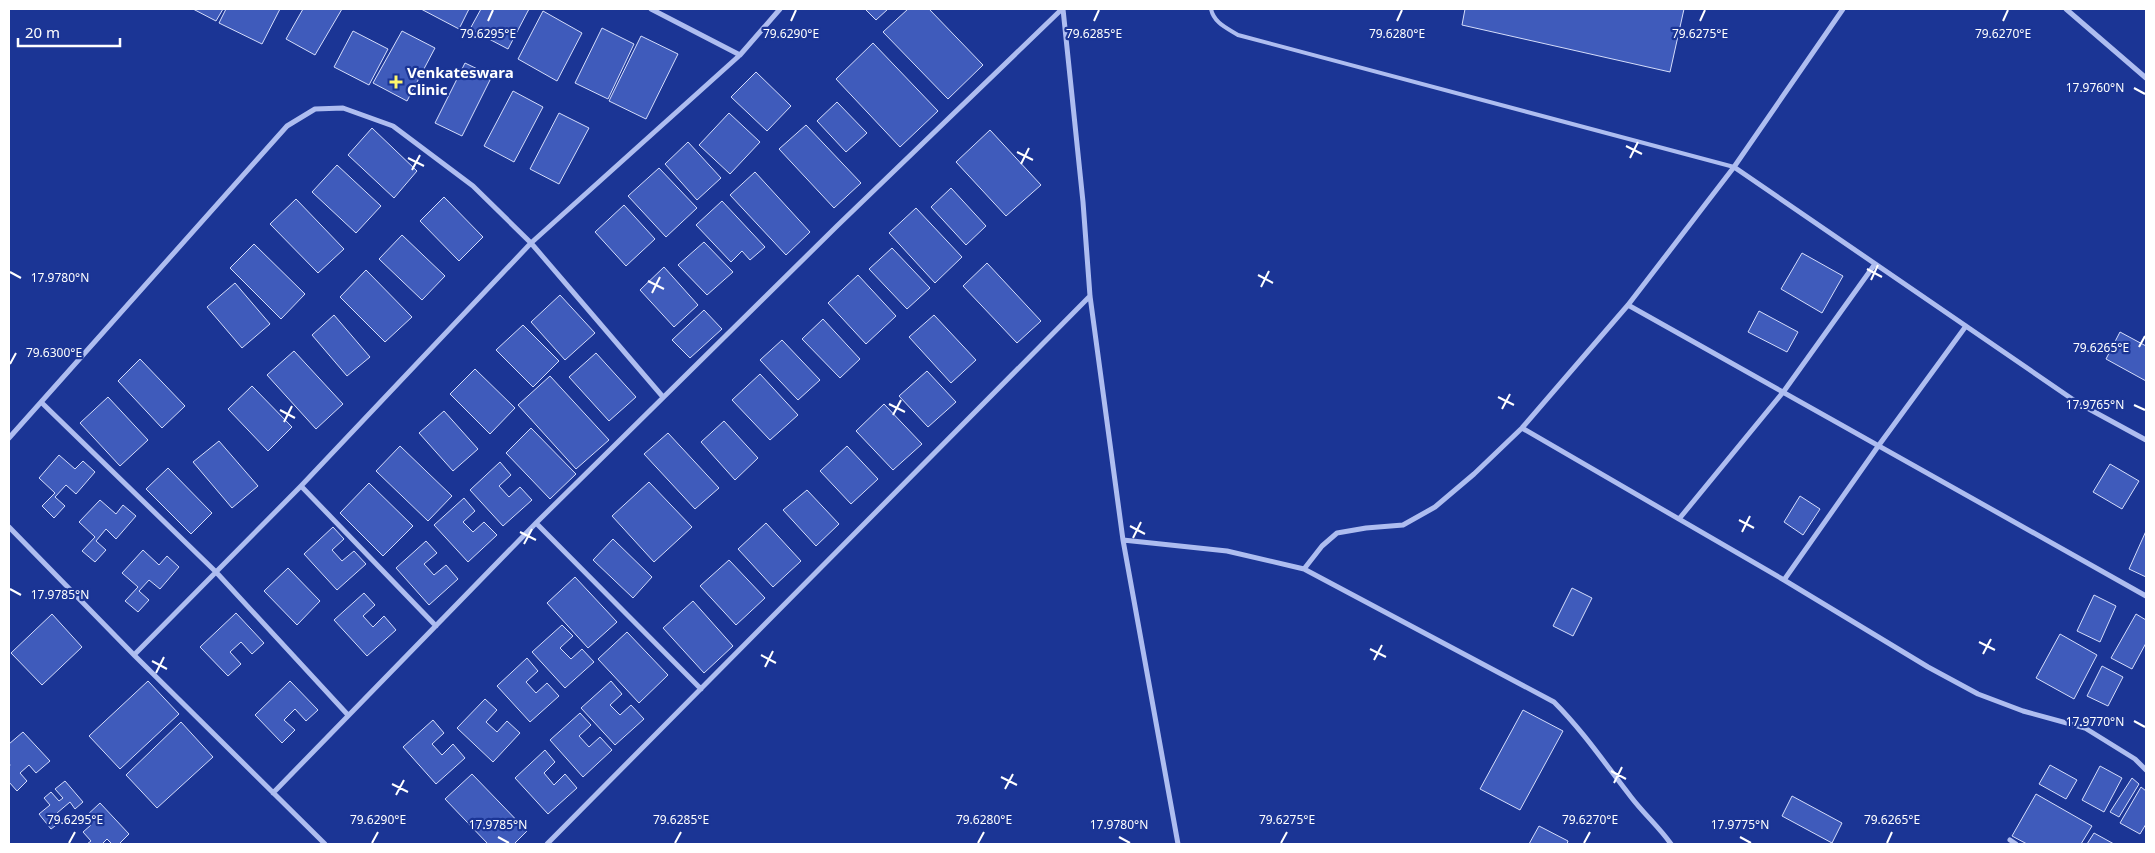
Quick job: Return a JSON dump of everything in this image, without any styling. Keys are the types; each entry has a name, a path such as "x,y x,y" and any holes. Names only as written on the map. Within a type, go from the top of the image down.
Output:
{"street":[{"path":"651,9 740,55"},
{"path":"134,655 301,486 531,243 740,55 780,9"},
{"path":"1062,9 1083,202 1090,296 1123,540 1178,844"},
{"path":"273,793 536,523 836,226 1062,9"},
{"path":"1304,569 1322,546 1338,533 1366,528 1403,525 1435,507 1474,474 1522,428 1628,305 1734,168 1843,9"},
{"path":"2066,9 2146,78"},
{"path":"9,438 287,126 316,110 343,108 393,126 473,186 531,243 663,398"},
{"path":"1734,168 2078,403 2146,440"},
{"path":"1679,519 1784,392 1875,264"},
{"path":"547,844 1090,296"},
{"path":"1628,305 1879,444 2146,596"},
{"path":"1784,580 1879,444 1966,326"},
{"path":"41,402 216,572 348,716"},
{"path":"1522,428 1784,580 1928,667 1978,694 2023,711 2085,728 2135,759 2146,770"},
{"path":"301,486 436,626"},
{"path":"536,523 701,689"},
{"path":"9,527 134,655 325,844"},
{"path":"1123,540 1227,551 1304,569 1554,702 1575,723 1632,799 1671,844"},
{"path":"2010,840 2016,844"}],"lane":[{"path":"1211,9 1212,14 1221,25 1238,34 1734,168"}],"building":[{"path":"193,9 223,9 216,21"},
{"path":"226,9 280,9 262,44 219,23"},
{"path":"303,9 342,9 315,55 286,39"},
{"path":"421,9 469,9 459,29"},
{"path":"481,9 529,9 508,49 470,29"},
{"path":"865,9 888,9 876,20"},
{"path":"908,9 929,9 983,65 948,99 883,32"},
{"path":"1465,9 1684,9 1670,72 1462,25"},
{"path":"543,11 582,33 557,81 518,59"},
{"path":"602,28 634,44 608,99 575,83"},
{"path":"353,31 388,49 369,85 334,67"},
{"path":"402,31 435,48 407,101 373,83"},
{"path":"641,36 678,54 646,119 609,101"},
{"path":"873,43 938,111 900,147 836,79"},
{"path":"465,63 492,76 462,136 435,123"},
{"path":"756,72 791,106 767,131 731,97"},
{"path":"513,91 543,107 514,162 484,146"},
{"path":"837,102 867,133 846,152 817,121"},
{"path":"559,113 589,128 559,184 530,169"},
{"path":"729,113 760,142 730,174 699,145"},
{"path":"806,125 861,183 834,208 779,149"},
{"path":"372,128 417,171 394,198 348,155"},
{"path":"990,130 1041,185 1006,216 956,162"},
{"path":"688,142 721,178 697,200 665,164"},
{"path":"337,165 381,206 356,233 312,192"},
{"path":"659,168 697,208 666,237 628,196"},
{"path":"755,172 810,232 786,255 730,195"},
{"path":"951,188 986,226 966,245 931,207"},
{"path":"444,197 483,237 459,261 420,221"},
{"path":"296,199 344,249 318,273 270,224"},
{"path":"722,201 765,247 750,260 742,251 731,262 696,225"},
{"path":"624,205 655,239 626,266 595,232"},
{"path":"916,208 962,257 935,283 889,233"},
{"path":"402,235 445,276 422,300 379,259"},
{"path":"704,242 733,272 707,295 678,265"},
{"path":"254,244 305,294 281,319 230,268"},
{"path":"892,248 930,288 907,309 869,269"},
{"path":"1802,253 1843,276 1822,313 1781,289"},
{"path":"987,263 1041,321 1017,343 963,286"},
{"path":"664,267 698,305 674,327 640,290"},
{"path":"366,270 412,317 385,342 340,297"},
{"path":"858,275 896,316 866,344 828,303"},
{"path":"235,283 270,324 242,348 207,307"},
{"path":"560,295 595,333 565,360 531,322"},
{"path":"704,310 722,329 690,358 672,340"},
{"path":"1759,311 1798,332 1787,352 1748,332"},
{"path":"334,315 370,357 347,376 312,335"},
{"path":"934,315 976,360 951,383 909,337"},
{"path":"823,319 860,359 840,378 802,339"},
{"path":"523,325 559,361 533,387 496,350"},
{"path":"2120,332 2146,346 2146,381 2106,359"},
{"path":"782,340 820,380 798,400 760,360"},
{"path":"294,351 343,404 316,429 267,375"},
{"path":"596,353 636,397 609,421 569,377"},
{"path":"140,359 185,406 162,428 118,381"},
{"path":"475,369 515,408 490,434 450,394"},
{"path":"927,371 956,402 928,427 899,396"},
{"path":"760,374 798,415 770,440 732,400"},
{"path":"550,376 609,440 576,469 518,405"},
{"path":"252,386 292,427 268,451 228,409"},
{"path":"108,397 148,440 120,466 80,423"},
{"path":"884,404 922,444 893,470 856,431"},
{"path":"444,411 478,449 453,471 419,433"},
{"path":"724,421 758,458 735,480 701,442"},
{"path":"531,428 576,474 550,499 506,453"},
{"path":"668,433 719,488 695,509 644,454"},
{"path":"219,441 258,486 232,508 193,462"},
{"path":"400,446 452,496 428,521 376,471"},
{"path":"847,446 878,479 851,504 820,471"},
{"path":"59,455 75,469 83,461 95,472 76,494 66,485 55,497 65,506 54,518 42,506 55,493 39,478"},
{"path":"500,462 511,475 499,486 509,497 520,487 532,500 503,526 470,490"},
{"path":"2110,464 2139,481 2122,509 2093,492"},
{"path":"168,468 212,513 191,534 146,489"},
{"path":"649,482 692,527 654,562 612,516"},
{"path":"369,483 413,526 383,556 340,513"},
{"path":"807,490 839,524 816,546 783,510"},
{"path":"1800,496 1820,509 1803,535 1784,522"},
{"path":"464,498 475,511 463,522 473,532 484,522 497,535 468,562 434,525"},
{"path":"100,500 116,514 123,505 136,516 116,539 106,529 96,541 106,550 95,562 82,551 95,537 79,522"},
{"path":"766,523 801,561 773,587 738,549"},
{"path":"333,527 344,539 332,550 342,561 354,551 366,564 337,590 304,554"},
{"path":"2146,531 2146,577 2129,569"},
{"path":"613,539 652,577 633,598 593,560"},
{"path":"426,541 437,553 424,564 434,575 446,565 458,579 429,605 396,568"},
{"path":"143,550 159,565 167,556 179,567 160,589 149,580 139,591 149,600 138,612 125,601 138,587 122,573"},
{"path":"729,560 765,598 736,625 700,586"},
{"path":"288,568 320,601 297,625 264,591"},
{"path":"575,577 617,622 588,648 547,603"},
{"path":"1572,588 1592,598 1573,636 1553,626"},
{"path":"364,593 375,605 363,616 373,627 384,616 396,630 367,656 334,620"},
{"path":"2094,595 2116,606 2100,642 2077,631"},
{"path":"693,601 733,646 704,673 663,628"},
{"path":"236,613 264,643 252,654 241,642 230,652 241,664 228,676 200,647"},
{"path":"52,614 82,647 42,685 11,653"},
{"path":"2136,614 2146,620 2146,643 2132,669 2111,658"},
{"path":"562,625 573,636 560,648 571,659 582,649 594,662 565,688 532,652"},
{"path":"627,632 668,675 639,703 598,659"},
{"path":"2060,634 2097,655 2074,699 2036,678"},
{"path":"527,658 538,671 526,682 536,693 547,683 559,696 530,722 497,686"},
{"path":"2102,666 2123,677 2108,706 2087,696"},
{"path":"148,681 179,714 120,769 89,736"},
{"path":"290,681 318,710 306,721 295,709 284,720 295,730 282,743 255,715"},
{"path":"611,681 622,694 610,705 620,715 631,705 644,719 615,745 581,708"},
{"path":"485,699 497,710 486,722 497,732 507,721 520,733 493,762 457,728"},
{"path":"1523,710 1563,731 1520,810 1480,789"},
{"path":"580,713 591,725 579,736 589,747 600,737 612,750 583,777 550,740"},
{"path":"433,720 444,733 432,744 442,755 453,744 465,758 436,784 403,747"},
{"path":"181,722 213,757 157,808 126,775"},
{"path":"23,732 50,761 36,773 29,765 20,773 27,781 17,791 9,782 9,744"},
{"path":"545,750 555,762 544,773 554,785 565,774 577,788 548,814 515,778"},
{"path":"2050,765 2077,780 2066,799 2039,784"},
{"path":"2100,766 2122,778 2104,812 2082,800"},
{"path":"472,774 527,831 514,844 488,844 445,799"},
{"path":"2132,778 2139,784 2119,817 2110,812"},
{"path":"65,781 83,802 75,809 70,802 57,813 63,820 51,829 39,814 50,805 44,798 51,792 59,801 63,798 55,789"},
{"path":"2141,787 2146,791 2146,824 2140,834 2120,823"},
{"path":"2036,794 2092,826 2081,844 2027,844 2012,836"},
{"path":"1792,796 1842,823 1832,843 1782,816"},
{"path":"100,803 129,834 119,844 112,844 107,839 102,844 87,844 91,841 83,832 91,825 84,818"},
{"path":"1539,826 1568,841 1567,844 1529,844"},
{"path":"2094,833 2114,844 2087,844"}],"place":[{"name":"Venkateswara Clinic","path":"396,82"}]}
